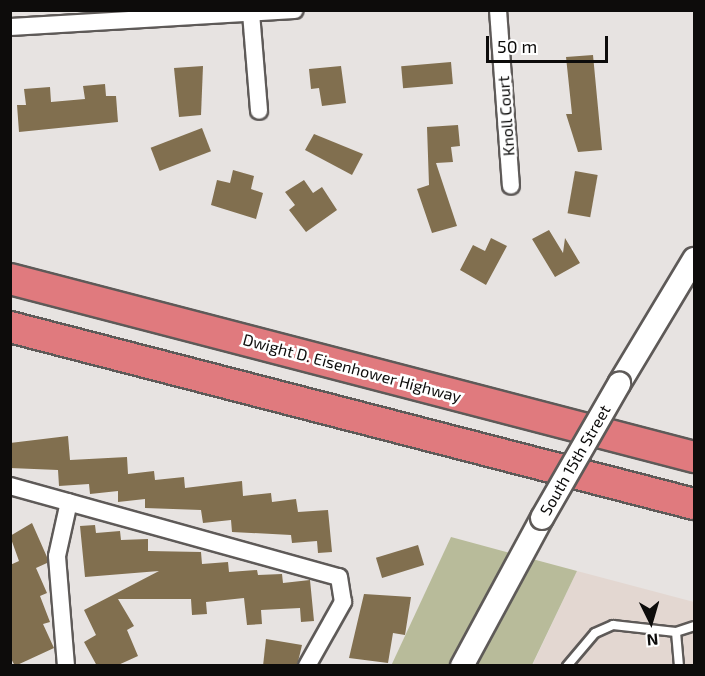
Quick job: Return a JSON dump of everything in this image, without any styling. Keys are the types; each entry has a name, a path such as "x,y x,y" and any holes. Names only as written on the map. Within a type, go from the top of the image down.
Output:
{"highway":[{"name":"Dwight D. Eisenhower Highway","path":"10,279 694,457"},
{"path":"10,327 694,504"}],"main road":[{"name":"South 15th Street","path":"462,666 542,518 694,259"}],"street":[{"path":"10,27 112,16 294,10"},
{"name":"Knoll Court","path":"498,10 512,186"},
{"path":"251,13 260,111"},
{"path":"10,486 339,577 343,602 307,666"},
{"path":"66,666 57,556 69,502"}],"lane":[{"path":"567,666 595,633 614,625 676,633 694,626"},
{"path":"676,633 679,666"}],"shaded area":[{"path":"577,571 694,602 694,665 532,666"}],"green space":[{"path":"451,537 577,571 532,665 391,666"}],"building":[{"path":"593,55 602,150 578,152 566,114 572,114 566,57"},
{"path":"451,62 453,84 403,88 401,66"},
{"path":"203,66 201,115 179,117 174,68"},
{"path":"341,66 346,103 322,106 319,88 311,89 309,69"},
{"path":"105,84 106,96 116,96 118,122 19,132 17,105 26,105 24,89 50,87 51,102 85,99 83,86"},
{"path":"458,125 460,146 451,147 453,162 436,163 457,226 432,233 417,189 429,185 427,127"},
{"path":"202,128 211,151 160,171 151,148"},
{"path":"314,134 363,154 352,175 305,150"},
{"path":"233,170 254,176 251,189 263,193 256,219 211,205 217,180 230,183"},
{"path":"575,171 598,175 590,217 568,213"},
{"path":"304,180 313,193 322,187 337,210 306,232 289,210 295,205 285,192"},
{"path":"549,230 563,253 565,238 580,263 555,277 532,239"},
{"path":"491,238 507,246 486,285 460,270 473,245 485,251"},
{"path":"68,436 70,460 127,457 128,474 154,471 155,480 184,477 185,488 242,481 243,496 271,493 272,502 296,499 298,512 328,510 332,552 318,553 317,541 292,543 291,535 232,532 231,520 203,523 201,510 145,508 145,499 118,502 118,491 90,494 89,484 59,486 58,470 10,468 10,443"},
{"path":"32,523 47,557 47,563 36,568 47,593 40,596 50,622 43,624 54,648 15,666 10,657 10,565 19,561 10,536"},
{"path":"95,525 96,533 120,531 121,540 148,539 148,551 201,552 202,564 228,562 229,572 257,570 258,575 282,574 283,583 310,580 314,621 301,622 300,608 261,610 262,624 247,625 244,598 206,602 207,614 192,615 191,599 118,599 134,626 127,630 138,656 116,666 97,666 84,642 96,635 84,610 159,571 85,577 80,526"},
{"path":"418,545 424,565 382,578 376,558"},
{"path":"364,594 411,597 405,635 393,633 388,663 349,658"},
{"path":"266,639 302,645 297,666 263,666"}]}
